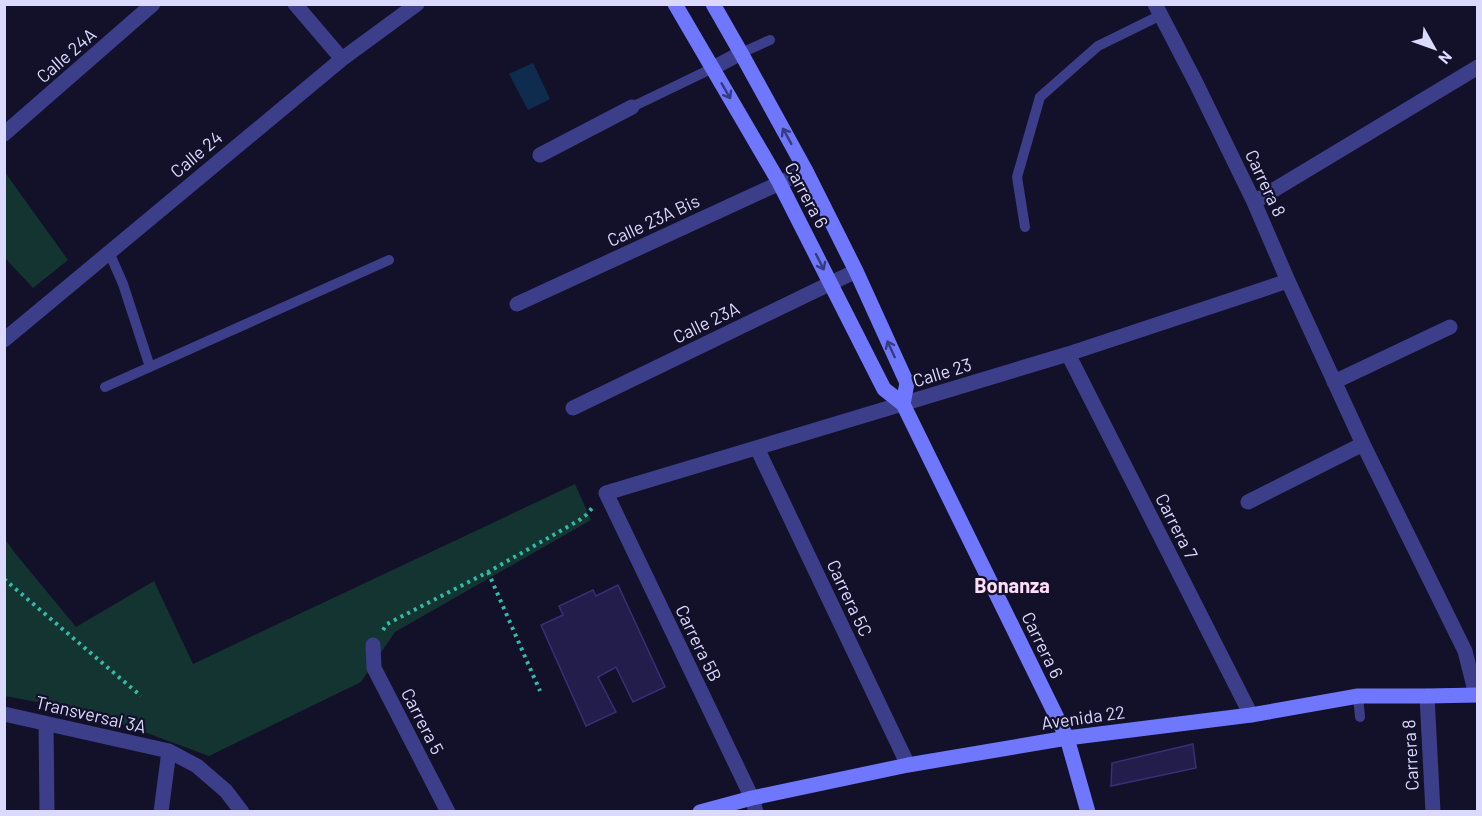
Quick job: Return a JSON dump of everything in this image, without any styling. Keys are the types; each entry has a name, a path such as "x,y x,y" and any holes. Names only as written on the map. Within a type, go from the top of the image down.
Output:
{"street":[{"name":"Calle 24A","path":"4,134 153,4"},
{"path":"295,4 342,59"},
{"name":"Calle 24","path":"4,340 342,59 417,4"},
{"name":"Carrera 6","path":"675,4 779,182 884,389 903,404 1067,738 1088,812"},
{"name":"Carrera 6","path":"713,4 806,171 856,271 907,383 903,404"},
{"name":"Carrera 8","path":"1158,10 1254,202 1363,444 1465,651 1477,696"},
{"path":"713,68 741,54"},
{"path":"1254,202 1478,67"},
{"path":"540,155 632,107"},
{"name":"Calle 23A Bis","path":"516,304 806,171"},
{"name":"Calle 23A","path":"573,408 856,271"},
{"name":"Calle 23","path":"606,493 1068,354 1288,281"},
{"path":"1334,382 1450,327"},
{"name":"Carrera 7","path":"1068,354 1251,715"},
{"path":"1248,502 1363,444"},
{"name":"Carrera 5C","path":"757,448 908,765"},
{"name":"Carrera 5B","path":"606,493 754,805"},
{"name":"Carrera 5","path":"373,645 374,668 448,812"},
{"name":"Avenida 22","path":"700,812 754,805 908,765 1067,738 1251,715 1358,696 1477,696"},
{"name":"Carrera 8","path":"1427,696 1432,812"},
{"name":"Transversal 3A","path":"4,714 169,751 197,766 226,791 242,812"},
{"path":"46,724 47,812"},
{"path":"161,812 169,751"}],"lane":[{"path":"1025,227 1017,177 1040,97 1098,46 1158,10"},
{"path":"741,54 770,40"},
{"path":"632,107 713,68"},
{"path":"109,252 123,284 150,367"},
{"path":"105,387 389,260"},
{"path":"1358,696 1360,717"}],"path":[{"path":"373,645 387,624 488,572 578,521 606,493"},
{"path":"488,572 540,691"},
{"path":"4,579 141,696"}],"green space":[{"path":"4,171 68,260 33,288 5,258"},
{"path":"575,484 591,520 395,632 361,682 209,756 90,712 5,696 4,538 76,627 154,581 193,664"}],"water":[{"path":"533,63 550,99 528,110 509,74"}],"building":[{"path":"618,585 665,687 633,702 616,667 598,677 616,712 586,726 541,625 563,615 559,606 593,590 596,596"},
{"path":"1193,744 1196,768 1111,786 1112,763"}],"district":[{"name":"Bonanza","path":"1012,585"}]}
